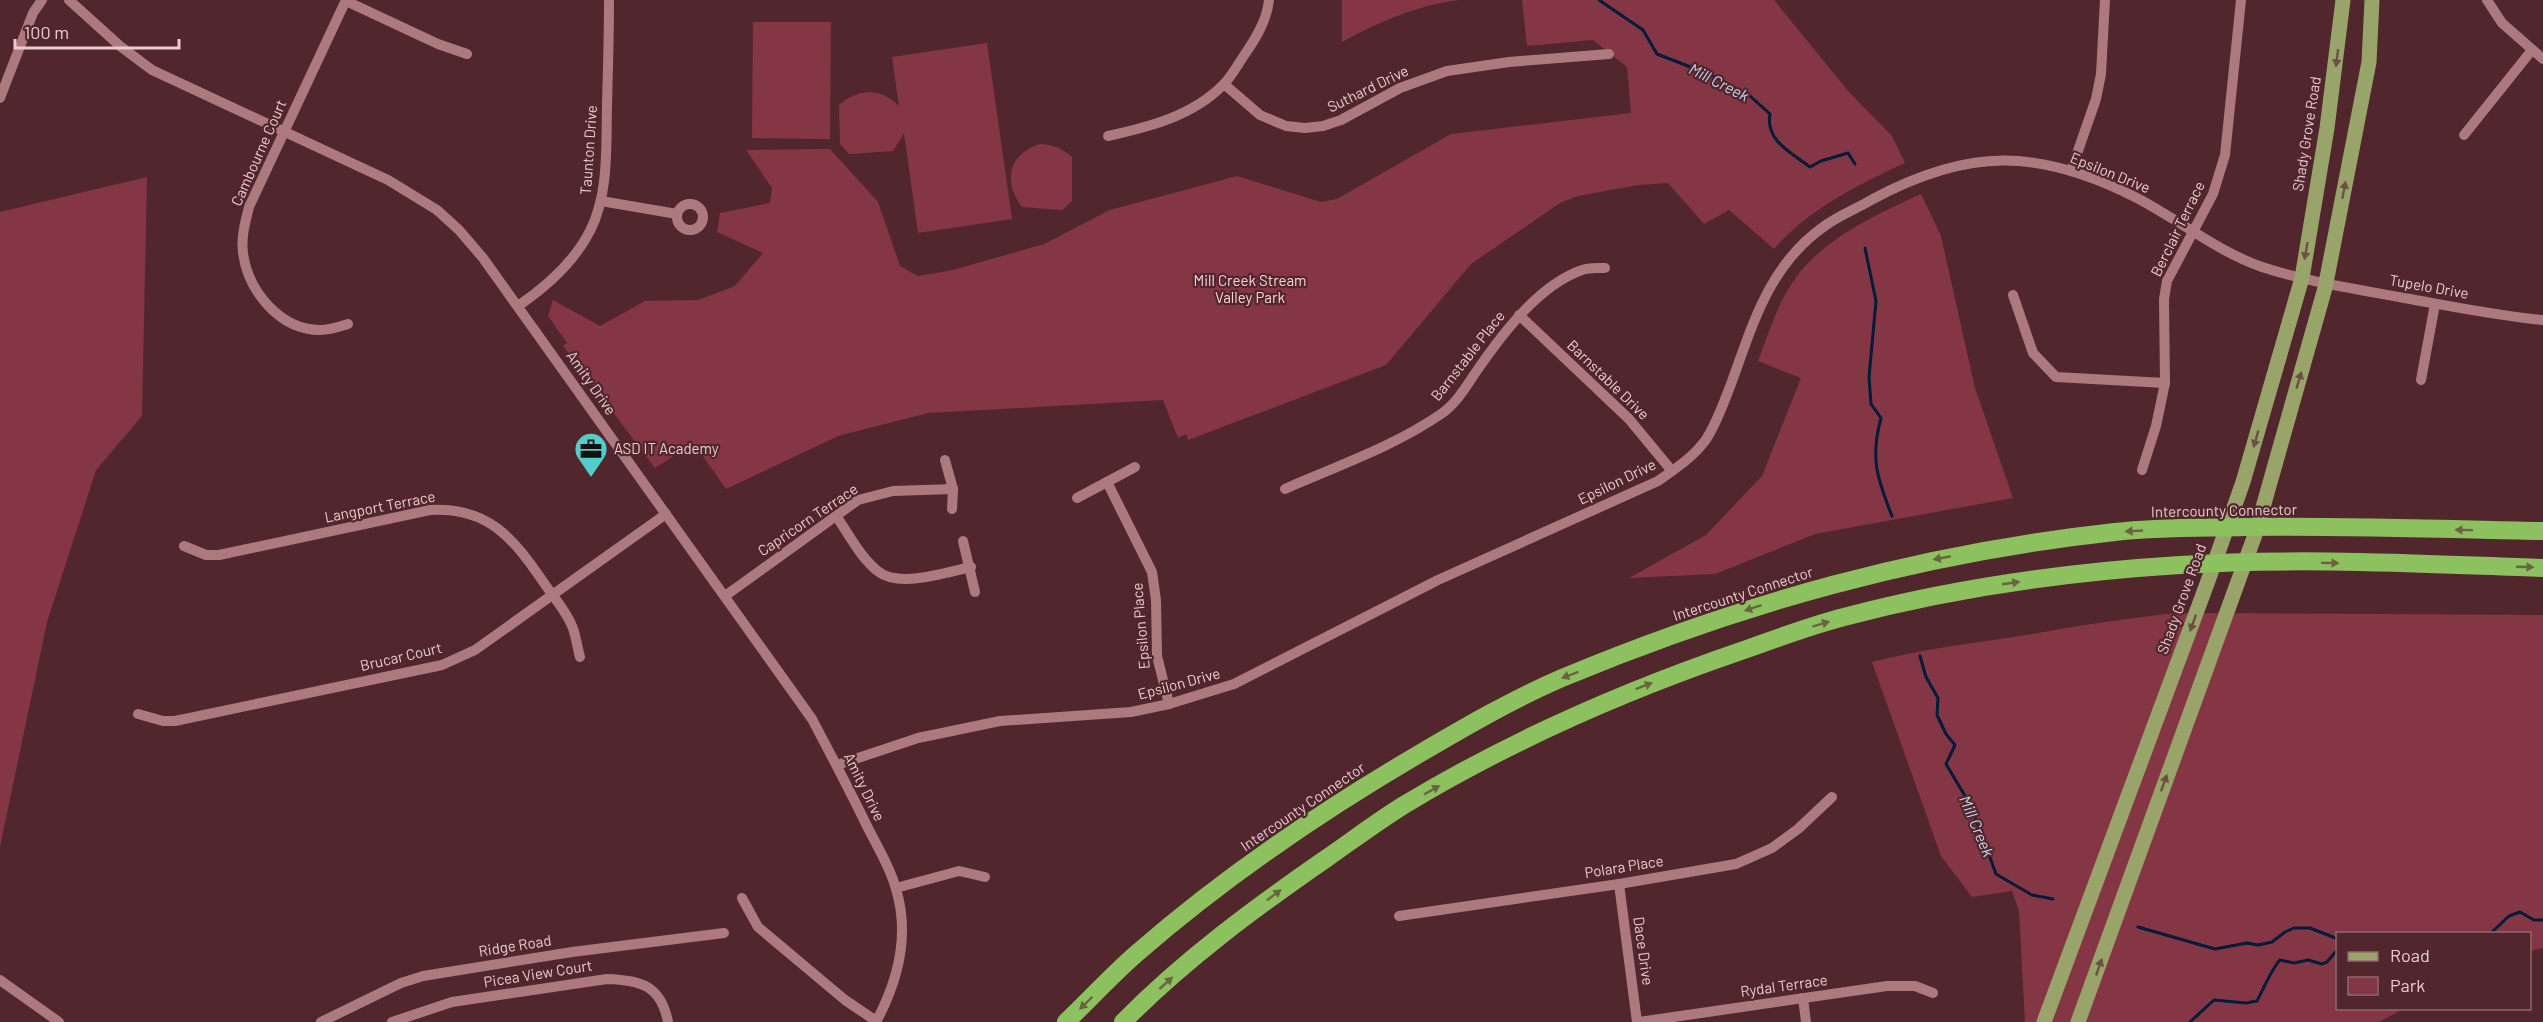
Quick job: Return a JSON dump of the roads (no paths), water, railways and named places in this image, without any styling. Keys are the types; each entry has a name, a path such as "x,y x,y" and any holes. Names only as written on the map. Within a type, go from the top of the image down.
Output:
{"highway":[{"name":"Intercounty Connector","path":"1066,1022 1135,955 1275,846 1382,775 1463,728 1560,679 1718,619 1896,567 1995,548 2119,531 2284,527 2543,531"},
{"path":"1123,1022 1219,938 1280,890 1404,806 1528,737 1619,696 1698,665 1793,633 1888,606 1987,587 2069,575 2180,565 2271,562 2543,568"}],"main road":[{"name":"Shady Grove Road","path":"2043,1022 2239,493 2313,280 2327,128 2343,0"},
{"name":"Shady Grove Road","path":"2079,1022 2256,532 2313,280 2369,62 2372,0"}],"street":[{"path":"0,98 33,13 42,0"},
{"name":"Amity Drive","path":"69,0 120,46 152,70 388,180 437,210 471,244 518,306 812,719 837,765 896,888 901,914 902,949 890,994 876,1022"},
{"path":"346,0 438,44 467,54"},
{"name":"Cambourne Court","path":"346,0 249,207 243,233 243,252 248,275 274,312 311,330 323,330 348,324"},
{"name":"Taunton Drive","path":"518,306 539,292 568,263 590,231 601,201 606,155 609,0"},
{"path":"1108,136 1140,129 1180,114 1200,104 1224,84 1257,37 1269,0"},
{"path":"2071,171 2096,99 2105,0"},
{"name":"Berclair Terrace","path":"2142,470 2156,426 2165,383 2164,299 2167,281 2213,194 2225,155 2241,0"},
{"path":"2487,0 2502,23 2543,58"},
{"path":"2464,135 2532,50"},
{"name":"Suthard Drive","path":"1224,84 1260,115 1286,126 1305,128 1323,126 1341,120 1400,88 1447,71 1509,62 1609,54"},
{"name":"Epsilon Drive","path":"837,765 918,738 1000,721 1131,712 1169,704 1234,684 1438,580 1640,490 1672,471 1706,439 1725,399 1764,295 1792,256 1825,225 1905,182 1950,166 1994,159 2015,160 2071,171 2134,197 2219,247 2260,266 2313,280"},
{"path":"601,201 676,214"},
{"name":"Barnstable Place","path":"1285,489 1406,435 1443,413 1456,400 1519,315 1550,288 1568,277 1584,269 1605,268"},
{"name":"Tupelo Drive","path":"2313,280 2435,304 2543,320"},
{"path":"2013,295 2033,353 2056,377 2165,383"},
{"path":"2421,380 2435,304"},
{"name":"Barnstable Drive","path":"1519,315 1629,419 1672,471"},
{"path":"945,460 952,489 952,509"},
{"path":"1077,498 1135,468"},
{"name":"Epsilon Place","path":"1107,482 1152,572 1156,600 1157,656 1169,704"},
{"name":"Capricorn Terrace","path":"725,596 858,500 893,491 952,489"},
{"name":"Langport Terrace","path":"184,546 206,555 219,555 420,512 448,509 480,517 502,531 521,550 572,624 580,657"},
{"name":"Brucar Court","path":"138,714 163,722 175,721 442,665 475,650 666,514"},
{"path":"836,516 868,562 880,574 897,579 924,577 971,567"},
{"path":"963,541 971,567 975,592"},
{"name":"Polara Place","path":"1399,916 1619,884 1736,864 1772,848 1798,829 1832,797"},
{"path":"896,888 959,871 985,877"},
{"name":"Dace Drive","path":"1619,884 1638,1022"},
{"path":"742,898 758,927 845,1000 876,1022"},
{"name":"Ridge Road","path":"321,1022 401,983 423,976 572,952 723,933"},
{"name":"Picea View Court","path":"392,1022 452,1002 608,979 633,980 646,985 662,1004 668,1022"},
{"path":"0,980 59,1022"},
{"name":"Rydal Terrace","path":"1638,1022 1887,986 1914,986 1933,993"},
{"path":"1803,998 1806,1022"}],"waterway":[{"name":"Mill Creek","path":"1599,0 1643,30 1657,54 1711,75 1750,96 1770,114 1772,132 1781,145 1810,167 1821,161 1848,153 1855,164"},
{"name":"Mill Creek","path":"1865,248 1876,301 1869,377 1871,404 1881,418 1876,445 1877,468 1892,516"},
{"name":"Mill Creek","path":"1920,656 1926,677 1938,698 1937,715 1946,734 1955,745 1946,764 1971,806 1996,874 2032,895 2053,899"},
{"name":"Mill Creek","path":"2492,932 2509,916 2520,912 2534,920 2543,920"},
{"name":"Mill Creek","path":"2138,927 2215,949 2247,943 2258,945 2272,942 2294,928 2310,928 2336,938"},
{"path":"2190,1022 2214,1000 2246,1003 2257,1001 2280,960 2294,963 2308,960 2322,964 2327,962 2336,951"}],"place":[{"name":"ASD IT Academy","path":"591,478"}],"park label":[{"name":"Mill Creek Stream Valley Park","path":"1250,290"}]}
